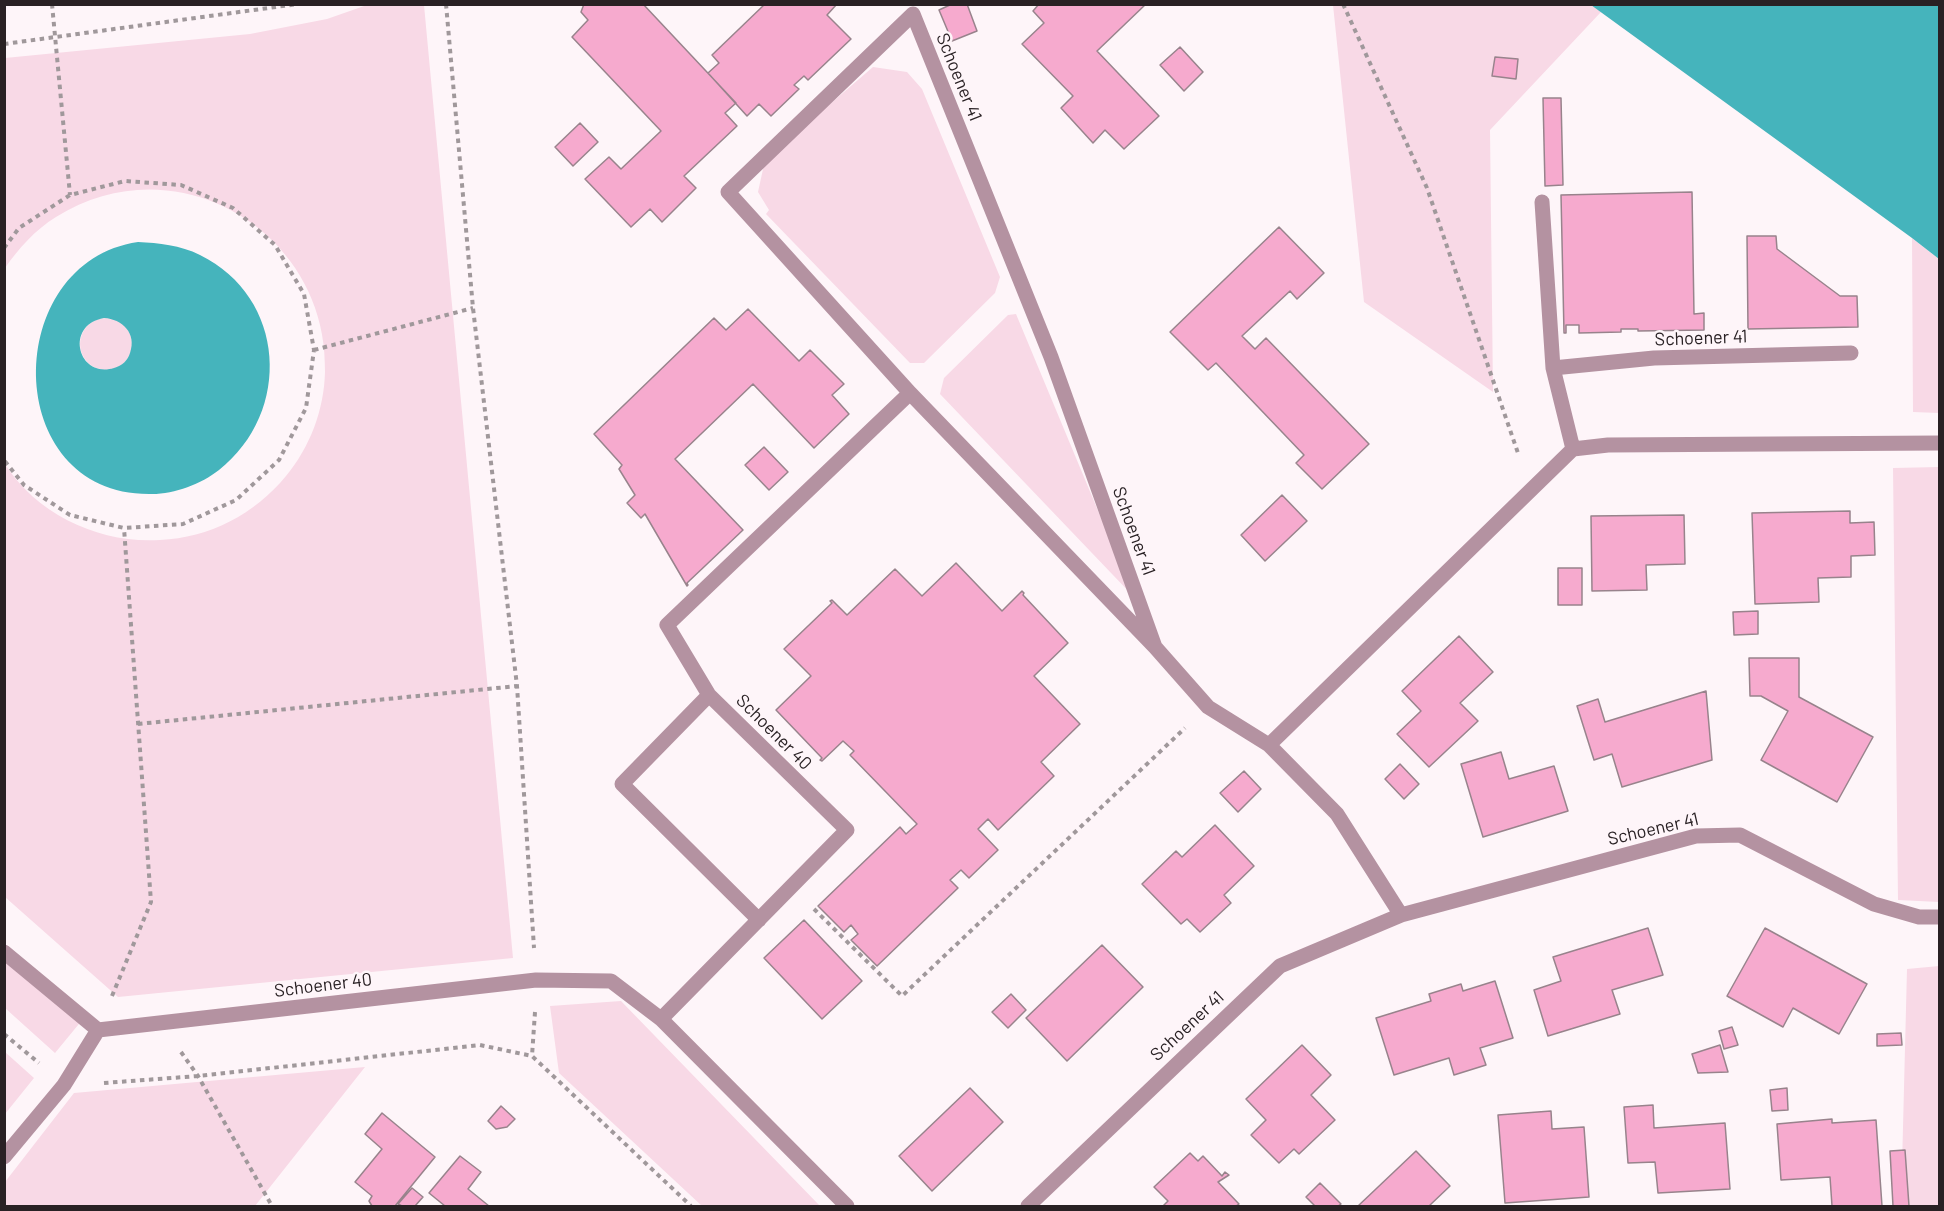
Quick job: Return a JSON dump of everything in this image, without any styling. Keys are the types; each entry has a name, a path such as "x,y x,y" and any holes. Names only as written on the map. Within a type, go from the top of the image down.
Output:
{"street":[{"name":"Schoener 41","path":"1155,647 1051,357 913,14 728,192 910,393 1155,647 1208,707 1269,745 1337,814 1401,915"},
{"path":"1542,202 1553,368 1573,449"},
{"name":"Schoener 41","path":"1553,368 1654,358 1851,353"},
{"path":"709,695 667,625 910,393"},
{"path":"1269,745 1573,449 1608,445 1940,443"},
{"name":"Schoener 40","path":"661,1019 759,920 791,886 847,830 709,695 622,784 759,920"},
{"name":"Schoener 41","path":"1028,1206 1280,966 1401,915 1696,836 1740,835 1874,904 1919,917 1940,917"},
{"path":"4,952 98,1030 64,1086 4,1157"},
{"name":"Schoener 40","path":"98,1030 536,980 611,981 661,1019 847,1206"}],"path":[{"path":"52,4 70,195"},
{"path":"4,44 298,4"},
{"path":"446,4 473,308 517,686 536,980 532,1056"},
{"path":"1343,4 1427,188 1530,491"},
{"path":"4,248 20,228 70,195 125,181 181,185 233,208 275,245 304,294 314,350 306,408 279,460 237,500 183,524 124,528 70,515 24,485 4,460"},
{"path":"314,350 473,308"},
{"path":"98,1030 151,902 124,528"},
{"path":"138,724 517,686"},
{"path":"791,886 902,996 1208,707"},
{"path":"161,1023 198,1076 272,1206"},
{"path":"4,1034 64,1086 198,1076 480,1045 532,1056 691,1206"}],"shaded area":[{"path":"1591,4 1601,12 1490,130 1493,392 1364,302 1333,5"},
{"path":"367,5 424,5 513,958 118,997 5,897 5,464 34,498 53,512 72,523 115,537 138,540 178,538 230,522 274,490 295,465 309,440 319,414 324,386 325,372 320,322 302,278 273,241 237,214 195,196 149,189 102,196 48,222 28,240 5,268 5,58 250,34 327,19"},
{"path":"873,67 907,72 922,89 1000,277 995,293 924,363 910,363 766,214 769,210 758,192 765,160"},
{"path":"1912,238 1939,259 1939,413 1913,412"},
{"path":"1016,314 1134,597 940,394 944,378 1008,315"},
{"path":"101,318 111,318 125,325 132,344 125,363 111,370 101,370 91,366 84,359 80,349 80,339 84,329 91,322"},
{"path":"1939,467 1939,902 1898,900 1893,468"},
{"path":"5,953 83,1019 55,1053 5,1008"},
{"path":"1939,966 1939,1206 1901,1206 1907,969"},
{"path":"621,1001 820,1206 702,1206 559,1073 550,1006"},
{"path":"5,1052 34,1078 5,1114"},
{"path":"365,1067 255,1206 5,1206 5,1182 74,1093"}],"water":[{"path":"1591,5 1939,5 1939,259 1912,238"},
{"path":"138,242 185,249 200,255 229,274 250,298 263,326 270,356 268,388 259,418 243,446 219,470 196,484 179,490 152,494 102,485 66,459 44,421 36,377 42,331 61,290 93,259","holes":["104,318 122,324 130,333 132,346 129,356 122,364 114,368 102,369 92,366 84,359 80,350 80,340 84,330 91,323"]}],"building":[{"path":"584,4 643,4 736,103 725,113 737,126 684,176 696,188 662,222 650,209 631,227 585,179 609,157 621,169 661,131 572,37 588,20 581,12"},
{"path":"765,4 837,4 827,15 851,39 808,80 804,76 794,85 799,89 771,116 759,104 747,116 708,73 719,63 712,55"},
{"path":"952,4 967,4 977,31 952,41 939,10"},
{"path":"1039,4 1146,4 1097,51 1159,116 1124,149 1105,130 1093,143 1061,108 1073,96 1022,44 1044,23 1033,11"},
{"path":"1180,47 1203,72 1184,91 1160,65"},
{"path":"1495,57 1518,59 1516,79 1492,76"},
{"path":"1543,98 1561,98 1563,185 1545,186"},
{"path":"580,123 598,142 573,166 555,147"},
{"path":"1692,192 1694,314 1704,313 1704,330 1621,329 1621,332 1579,333 1579,325 1566,325 1566,333 1564,333 1561,195"},
{"path":"1279,227 1324,273 1297,299 1290,291 1242,336 1255,349 1266,338 1369,444 1322,489 1296,463 1304,455 1216,363 1208,370 1170,332"},
{"path":"1747,236 1776,236 1777,249 1840,296 1857,296 1858,327 1748,329"},
{"path":"748,309 799,361 810,350 844,384 832,395 849,414 814,448 753,384 675,459 743,530 687,583 687,586 645,514 641,518 627,503 635,495 619,469 622,465 594,434 714,318 726,330"},
{"path":"764,447 788,472 769,490 745,465"},
{"path":"1282,495 1307,521 1265,561 1241,535"},
{"path":"1850,511 1850,523 1874,522 1875,555 1851,556 1851,577 1818,578 1819,602 1755,604 1752,513"},
{"path":"1684,515 1685,564 1646,565 1647,590 1592,591 1591,516"},
{"path":"956,563 1002,611 1022,591 1023,595 1068,643 1034,676 1080,724 1041,762 1054,776 998,830 988,819 978,829 998,850 969,878 961,870 950,880 958,888 877,966 851,940 858,934 851,925 844,932 818,906 900,827 906,834 917,824 850,755 854,751 843,741 822,761 820,760 822,758 776,710 811,676 784,649 832,603 830,601 832,600 847,615 895,569 922,596"},
{"path":"1558,568 1582,568 1582,605 1558,605"},
{"path":"1758,611 1758,634 1734,635 1733,612"},
{"path":"1459,636 1493,672 1460,703 1478,721 1429,767 1397,734 1421,711 1402,691"},
{"path":"1749,658 1799,658 1799,697 1873,737 1837,802 1761,760 1788,711 1761,696 1750,696"},
{"path":"1706,691 1712,760 1622,787 1612,754 1594,760 1577,706 1598,699 1605,722"},
{"path":"1501,752 1509,779 1554,766 1568,811 1483,837 1461,764"},
{"path":"1400,764 1419,784 1404,799 1385,779"},
{"path":"1244,771 1261,789 1238,812 1220,793"},
{"path":"1215,825 1254,866 1224,895 1231,903 1200,932 1187,919 1181,924 1142,884 1176,851 1182,857"},
{"path":"804,920 862,981 822,1019 764,958"},
{"path":"1648,928 1663,975 1612,990 1620,1014 1548,1036 1534,990 1561,981 1553,957"},
{"path":"1765,928 1867,984 1839,1034 1793,1008 1783,1027 1727,996"},
{"path":"1102,945 1143,987 1067,1061 1026,1018"},
{"path":"1495,981 1513,1038 1480,1048 1486,1065 1454,1075 1449,1058 1394,1075 1376,1018 1431,1001 1429,994 1461,984 1463,991"},
{"path":"1011,994 1026,1010 1008,1028 992,1012"},
{"path":"1732,1027 1738,1045 1724,1049 1719,1031"},
{"path":"1901,1033 1902,1045 1877,1046 1877,1034"},
{"path":"1302,1045 1331,1075 1311,1095 1335,1120 1299,1154 1294,1149 1279,1163 1251,1135 1266,1120 1246,1099"},
{"path":"1720,1045 1728,1072 1698,1073 1692,1054"},
{"path":"970,1088 1003,1122 932,1191 899,1156"},
{"path":"1787,1088 1788,1110 1772,1111 1770,1090"},
{"path":"1653,1105 1654,1128 1725,1123 1730,1189 1658,1193 1655,1162 1628,1163 1624,1107"},
{"path":"501,1106 515,1119 507,1127 496,1129 488,1121"},
{"path":"1551,1111 1552,1129 1584,1127 1589,1197 1505,1203 1498,1115"},
{"path":"382,1113 435,1157 395,1206 372,1206 369,1201 372,1196 355,1182 382,1149 365,1134"},
{"path":"1832,1119 1832,1123 1876,1120 1882,1206 1832,1206 1830,1177 1781,1180 1777,1124"},
{"path":"1905,1150 1909,1206 1893,1206 1890,1151"},
{"path":"1416,1151 1450,1186 1429,1206 1358,1206"},
{"path":"1190,1153 1198,1161 1203,1156 1222,1176 1225,1172 1229,1175 1218,1182 1239,1204 1236,1206 1163,1206 1168,1201 1154,1187"},
{"path":"460,1156 481,1172 468,1189 489,1206 445,1206 429,1193"},
{"path":"1320,1183 1341,1204 1315,1206 1306,1197"},
{"path":"412,1188 423,1197 415,1206 398,1204"}]}
